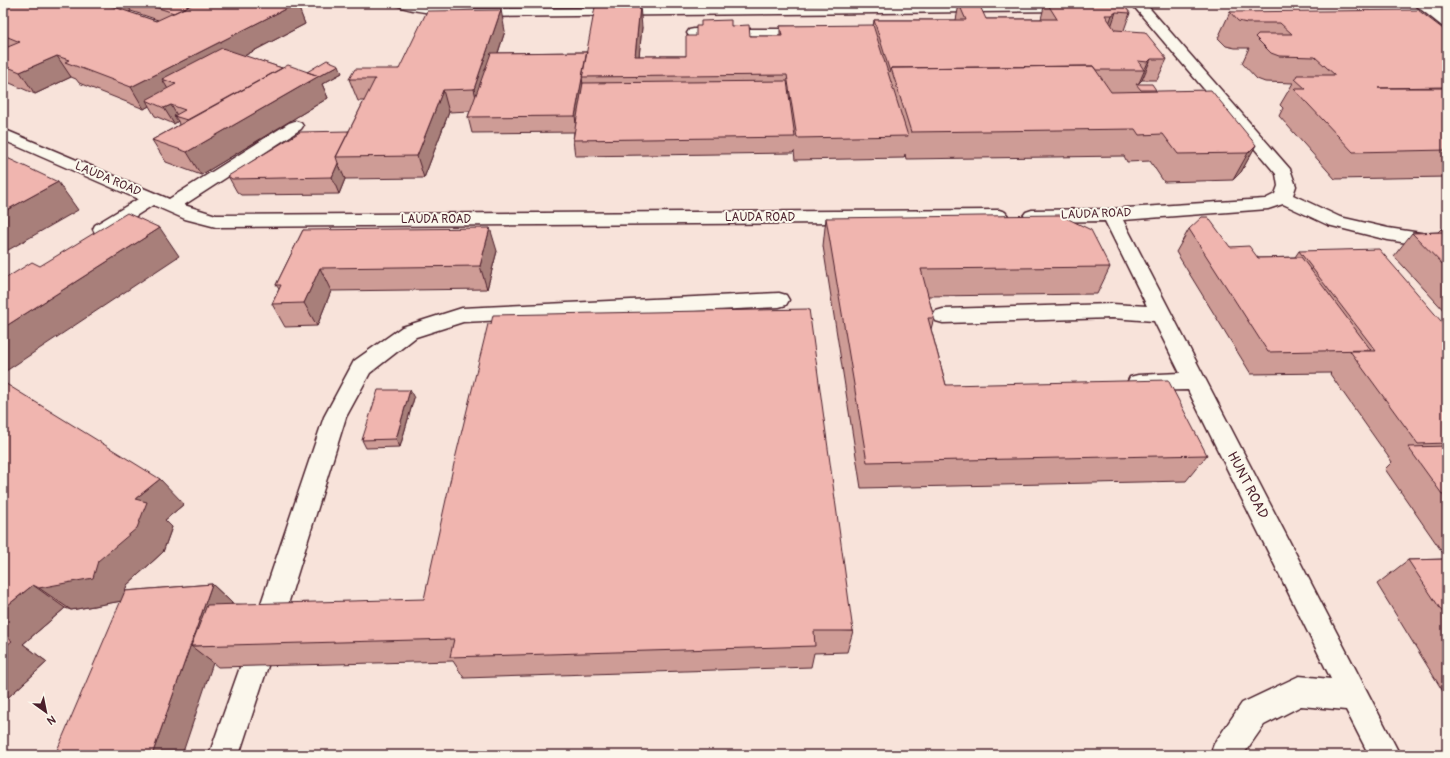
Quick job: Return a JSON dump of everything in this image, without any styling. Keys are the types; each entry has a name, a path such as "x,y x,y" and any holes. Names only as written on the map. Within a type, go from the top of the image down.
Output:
{"street":[{"path":"401,3 443,11 473,13 1085,7"},
{"path":"1420,3 1447,23"},
{"path":"1433,3 1447,13"},
{"path":"1135,5 1284,173 1287,186 1283,197 1334,221 1388,234 1447,243"},
{"path":"776,10 779,33"},
{"path":"694,33 826,32"},
{"path":"171,206 295,126"},
{"name":"LAUDA ROAD","path":"3,134 191,215 216,221 1111,215 1268,204 1283,197"},
{"path":"84,241 152,198"},
{"name":"HUNT ROAD","path":"1111,215 1385,755"},
{"path":"267,627 334,417 362,367 409,332 462,315 779,300"},
{"path":"943,316 1112,311 1161,314"},
{"path":"1115,384 1195,381"},
{"path":"224,755 254,666"},
{"path":"1225,755 1253,714 1299,691 1355,696"}],"shaded area":[{"path":"3,3 1362,3 1447,73 1447,755 3,755"}],"building":[{"path":"3,3 102,3 156,21 195,3 297,3 131,87 65,62 69,60 57,56 20,72 3,65 3,49 20,42 3,35"},
{"path":"143,3 195,3 174,13"},
{"path":"1047,3 1122,3 1130,13 1116,12 1112,15 1105,15 1115,30 1145,32 1167,59 1151,59 1148,62 1138,61 1144,70 1096,70 1093,66 891,68 890,72 874,20 966,20 959,4 979,4 986,19 1057,19"},
{"path":"640,6 635,56 686,56 686,36 696,36 696,26 701,26 701,21 731,20 731,26 749,25 750,36 782,36 780,26 873,25 908,136 797,138 787,75 582,77 595,7"},
{"path":"501,10 474,89 443,90 417,156 336,157 375,79 349,79 355,69 399,69 427,11"},
{"path":"1418,10 1447,32 1447,87 1378,88 1447,88 1447,150 1353,152 1294,89 1306,89 1295,79 1297,75 1335,75 1315,57 1279,56 1271,53 1255,37 1258,34 1292,34 1280,23 1247,23 1238,21 1230,12"},
{"path":"222,48 282,68 187,120 174,116 185,110 171,105 164,108 146,100 176,84 162,79"},
{"path":"587,52 575,116 468,117 491,53"},
{"path":"327,60 339,65 319,76 307,72"},
{"path":"288,65 319,76 187,152 152,140"},
{"path":"1093,66 1111,92 1211,90 1256,145 1248,153 1178,154 1163,134 1139,135 1135,129 911,132 891,68"},
{"path":"787,81 795,137 573,140 583,83"},
{"path":"1136,84 1152,84 1156,90 1141,90"},
{"path":"349,131 336,157 338,163 332,177 232,179 228,176 300,132"},
{"path":"3,156 58,182 3,212"},
{"path":"127,213 160,228 3,328 3,280 32,262 40,266"},
{"path":"1060,215 1091,230 1110,267 921,269 934,318 928,318 946,385 1168,380 1207,455 867,462 826,218"},
{"path":"1202,217 1208,217 1230,247 1249,246 1258,258 1301,257 1371,350 1268,352 1189,229"},
{"path":"490,228 480,266 320,268 304,303 272,304 281,285 276,285 303,230"},
{"path":"1441,229 1447,229 1447,269 1412,233 1445,232"},
{"path":"1379,249 1447,328 1447,443 1418,444 1350,351 1376,351 1299,251"},
{"path":"809,309 853,631 814,631 815,646 450,657 454,639 191,646 207,605 424,599 455,459 488,324 491,324 493,315"},
{"path":"3,382 160,479 135,499 147,502 137,528 98,561 93,578 39,588 33,585 3,609"},
{"path":"378,390 410,390 396,439 362,440"},
{"path":"1447,446 1447,501 1408,447"},
{"path":"1447,559 1447,619 1408,560"},
{"path":"212,584 152,755 55,755 125,591"},
{"path":"3,634 12,641 3,648"}]}
